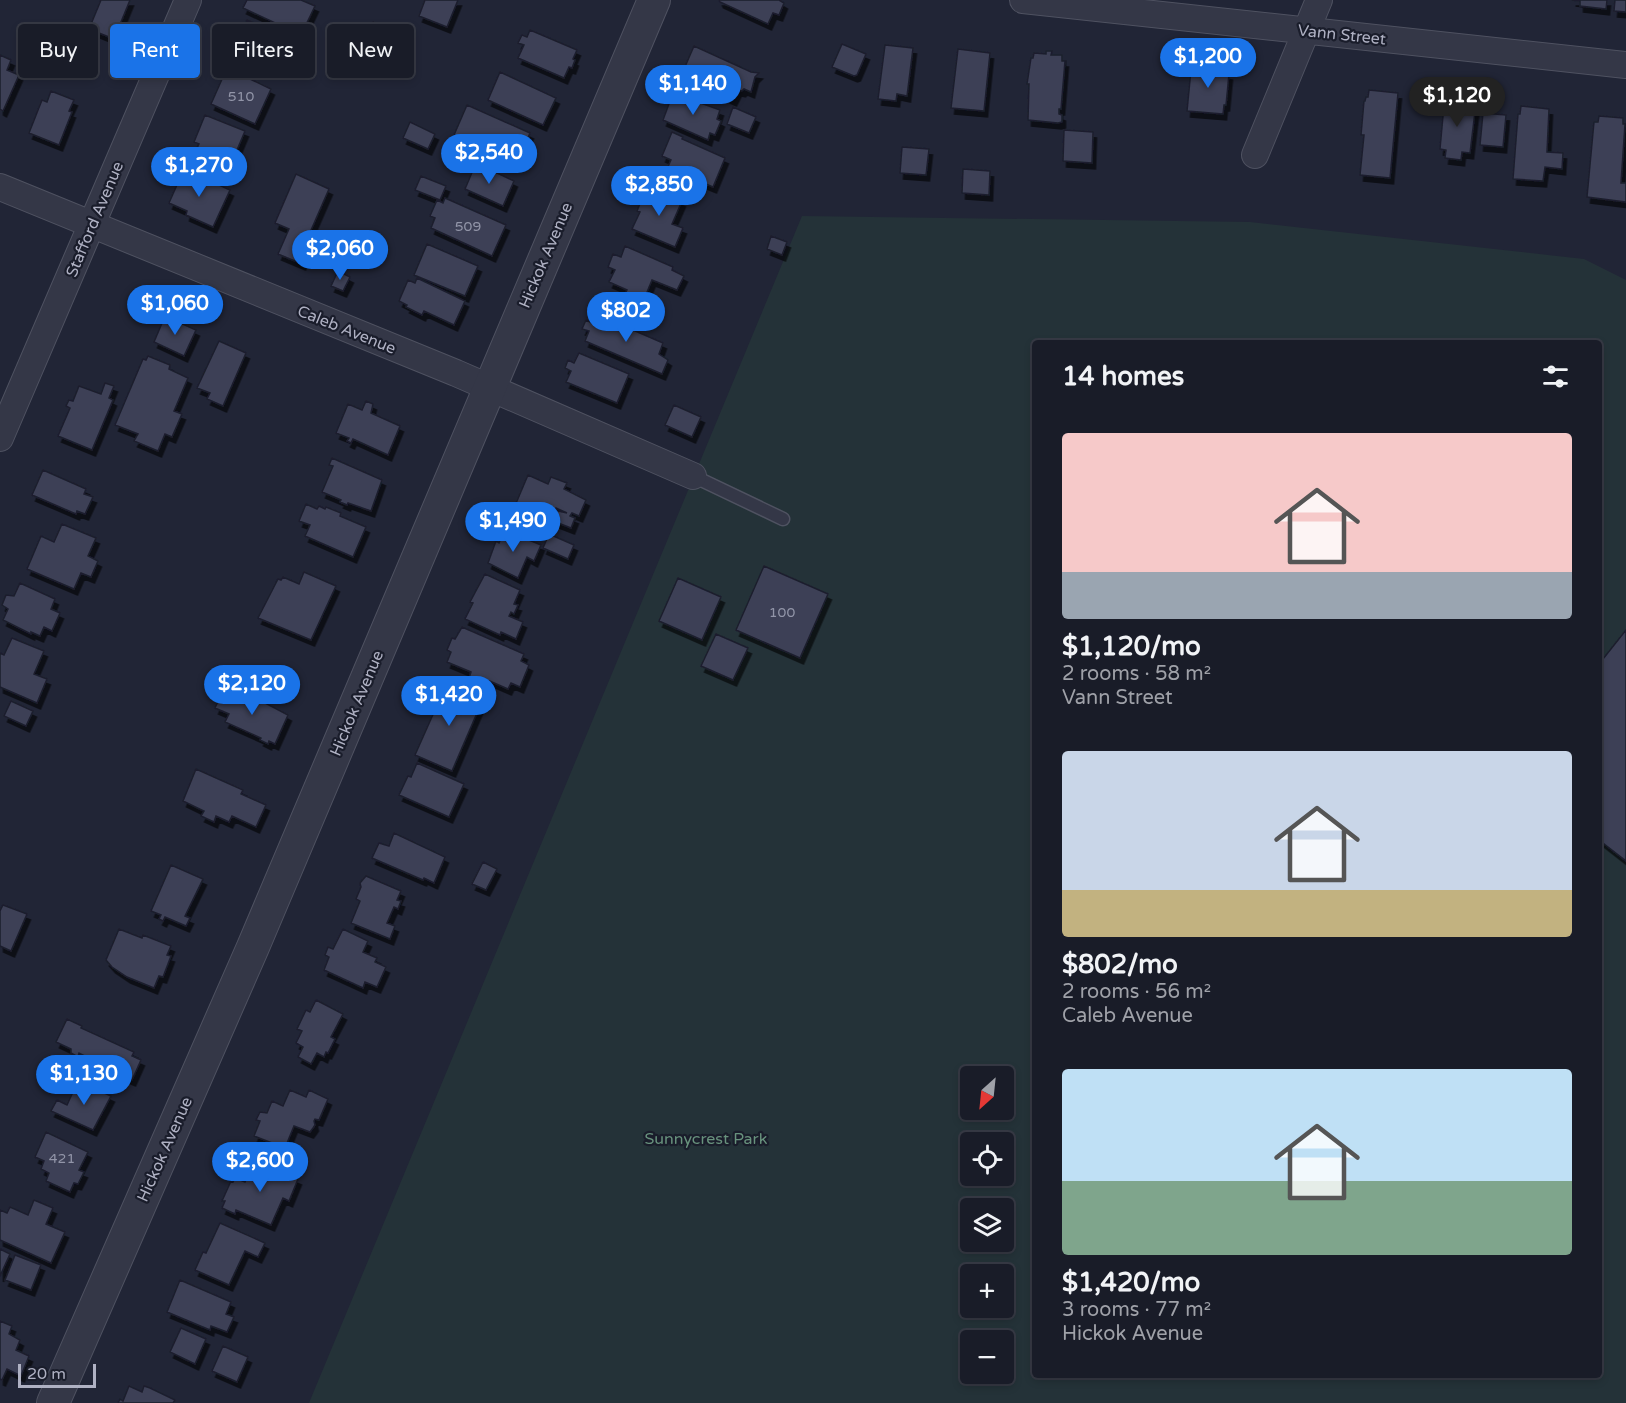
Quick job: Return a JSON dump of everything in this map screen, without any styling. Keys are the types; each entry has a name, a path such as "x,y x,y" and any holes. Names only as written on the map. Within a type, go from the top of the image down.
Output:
{"street":[{"name":"Stafford Avenue","path":"0,438 188,0"},
{"name":"Hickok Avenue","path":"53,1403 253,947 654,0"},
{"name":"Vann Street","path":"1023,0 1626,65"},
{"path":"1255,155 1319,0"},
{"name":"Caleb Avenue","path":"0,187 489,387 693,476"}],"lane":[{"path":"693,476 783,519"}],"green space":[{"name":"Sunnycrest Park","path":"802,216 1250,222 1584,259 1626,280 1626,1403 309,1403"}],"building":[{"path":"101,0 130,0 120,24 110,24 110,37 98,33 98,24 91,24"},
{"path":"247,0 301,0 315,6 306,24 277,24 243,8"},
{"path":"425,0 458,0 447,27 419,16"},
{"path":"719,0 779,0 784,3 779,15 773,13 768,24"},
{"path":"1572,0 1607,0 1606,9 1580,6 1580,1"},
{"path":"1615,0 1626,0 1626,12 1614,11"},
{"path":"530,30 577,50 572,68 569,67 564,78 518,58 524,45 518,43 522,35 527,37"},
{"path":"842,44 866,54 857,75 854,76 832,67"},
{"path":"885,45 913,48 907,96 897,94 896,101 878,99"},
{"path":"694,46 751,72 759,73 755,77 751,92 744,89 738,90 733,100 681,76"},
{"path":"958,49 990,53 984,111 951,108"},
{"path":"1046,51 1052,51 1051,55 1062,55 1062,61 1065,61 1061,109 1059,109 1062,122 1058,123 1028,120 1029,84 1027,84 1031,58 1034,53 1046,54"},
{"path":"0,55 11,60 7,70 18,75 18,77 3,111 0,109"},
{"path":"1196,64 1225,67 1224,73 1229,74 1223,114 1187,111 1191,70 1195,70"},
{"path":"500,72 556,98 543,125 488,100"},
{"path":"223,78 248,78 271,89 255,124 211,104"},
{"path":"1369,90 1398,93 1390,178 1360,175 1364,135 1361,135 1364,101 1368,97"},
{"path":"51,91 74,100 69,111 72,112 59,145 29,133 42,100 47,102"},
{"path":"673,93 720,110 717,119 721,121 715,135 710,133 708,140 663,120"},
{"path":"1447,99 1476,103 1470,153 1462,152 1461,160 1445,158 1446,150 1440,149 1444,105"},
{"path":"467,105 530,133 517,163 454,135"},
{"path":"1521,106 1549,109 1547,152 1563,153 1562,169 1545,167 1543,181 1513,179 1518,114 1520,114"},
{"path":"733,107 756,117 749,133 727,124"},
{"path":"1483,113 1506,115 1503,147 1480,145"},
{"path":"205,115 245,131 226,176 191,161 199,144 194,142"},
{"path":"1599,116 1623,118 1623,124 1625,124 1621,183 1626,183 1626,202 1587,197 1594,122 1598,122"},
{"path":"410,122 435,134 428,149 403,138"},
{"path":"1064,130 1093,132 1092,163 1063,161"},
{"path":"672,132 683,137 682,139 725,158 713,187 696,180 692,190 663,178 671,160 662,156"},
{"path":"902,147 929,149 926,175 900,173"},
{"path":"476,163 514,181 503,206 465,189"},
{"path":"184,169 230,190 213,227 186,215 187,211 169,203"},
{"path":"963,169 990,171 989,195 962,193"},
{"path":"296,174 329,189 308,237 314,239 302,264 278,254 289,229 275,223"},
{"path":"421,176 446,186 440,200 415,190"},
{"path":"647,186 682,201 672,224 683,228 675,247 632,229 640,212 637,211"},
{"path":"445,198 506,225 492,256 431,228 435,218 430,216 437,200 443,203"},
{"path":"771,236 787,242 782,255 767,249"},
{"path":"427,244 478,266 465,296 414,275"},
{"path":"625,246 673,267 672,270 684,276 677,290 652,280 645,297 651,299 644,314 621,304 627,290 609,282 615,270 608,267 613,254 621,257"},
{"path":"338,271 350,277 343,291 331,286"},
{"path":"417,278 465,301 454,325 424,311 422,315 399,301 408,280 415,283"},
{"path":"596,314 663,343 659,354 668,360 662,374 585,341 589,331 582,329 586,320 592,323"},
{"path":"165,316 196,330 184,356 154,342"},
{"path":"219,341 246,353 223,406 207,399 210,393 197,388"},
{"path":"579,353 629,374 617,403 566,382 571,371 565,368 568,360 574,363"},
{"path":"148,356 170,365 169,369 188,378 174,411 182,414 172,437 165,434 158,451 134,441 138,434 115,425 143,359 146,360"},
{"path":"105,383 114,386 109,398 113,400 92,450 58,436 70,408 66,406 69,400 73,401 79,386 101,394"},
{"path":"366,401 373,404 371,413 400,426 388,455 353,439 351,443 347,441 349,438 336,433 348,404 362,410"},
{"path":"674,405 701,417 692,437 665,425"},
{"path":"332,458 382,480 371,511 348,503 347,505 322,492 333,466 329,465"},
{"path":"43,470 86,489 84,494 93,497 85,514 77,511 76,514 32,495"},
{"path":"528,475 548,484 551,477 567,483 564,489 586,500 579,516 572,513 570,516 575,518 571,528 553,521 558,511 567,513 556,508 550,523 514,508"},
{"path":"306,504 317,509 319,506 325,509 326,507 366,527 353,557 305,536 310,525 299,521"},
{"path":"62,524 96,538 88,556 98,561 91,577 81,573 74,589 27,569 41,536 54,542"},
{"path":"505,530 541,545 534,561 527,557 518,578 488,563 496,541 499,543"},
{"path":"549,534 574,545 568,559 543,548"},
{"path":"764,566 828,594 800,658 736,630"},
{"path":"304,572 336,586 311,640 258,618 278,579 281,580 283,577 299,584"},
{"path":"485,574 520,590 514,604 518,605 514,614 511,612 509,616 523,622 516,639 501,632 500,635 465,619 473,603 470,602"},
{"path":"678,578 721,597 702,640 659,621"},
{"path":"20,583 55,599 51,609 60,613 52,631 44,627 40,636 31,632 31,634 3,620 8,609 2,605 6,595 14,596"},
{"path":"462,627 524,654 521,661 529,665 520,687 511,683 508,689 485,679 483,684 469,678 471,672 447,662 451,652 447,650 452,638 455,639"},
{"path":"1626,630 1626,861 1602,842 1602,660"},
{"path":"716,634 748,648 733,680 701,666"},
{"path":"12,638 44,651 34,674 47,679 37,703 0,687 0,653 4,655"},
{"path":"447,683 483,699 452,771 415,755"},
{"path":"224,688 238,694 250,697 250,695 288,715 275,744 269,741 268,744 260,740 261,738 225,722 229,714 215,708"},
{"path":"11,701 33,711 26,726 4,716"},
{"path":"417,763 464,784 449,817 399,795"},
{"path":"196,769 243,790 241,794 266,805 256,827 232,816 229,822 216,816 214,822 201,816 204,811 183,801"},
{"path":"394,833 445,857 434,883 372,858 379,843 389,846"},
{"path":"483,862 497,869 486,890 472,884"},
{"path":"171,865 203,879 185,916 190,918 186,926 165,917 163,921 159,919 161,915 151,911"},
{"path":"366,876 401,891 397,900 401,901 398,909 394,907 387,923 395,926 390,939 351,923 360,901 356,899 361,887 360,883"},
{"path":"3,905 27,914 11,951 0,946 0,911"},
{"path":"119,929 171,946 167,955 171,956 163,977 159,976 154,988 127,977 106,960"},
{"path":"343,929 368,941 363,952 377,958 375,962 386,967 377,987 365,982 363,988 324,970 329,957 325,955 328,947 333,949"},
{"path":"316,1000 343,1014 331,1037 335,1039 328,1053 326,1052 324,1057 317,1053 311,1064 298,1057 303,1047 296,1043 302,1031 297,1029 306,1010 310,1012"},
{"path":"67,1019 82,1026 81,1028 134,1052 132,1056 141,1060 132,1080 123,1076 120,1081 84,1065 87,1057 79,1053 78,1057 71,1053 71,1049 56,1042"},
{"path":"78,1081 111,1096 93,1130 51,1111 57,1100 67,1105"},
{"path":"290,1090 306,1097 309,1090 328,1099 319,1120 315,1119 315,1125 310,1132 294,1126 285,1148 254,1136 260,1121 256,1120 260,1112 267,1113 272,1101 283,1106"},
{"path":"46,1132 88,1152 79,1170 84,1172 78,1184 74,1183 70,1192 46,1181 49,1173 41,1169 44,1161 35,1157"},
{"path":"254,1161 298,1179 289,1201 283,1198 271,1225 236,1210 235,1214 222,1208 225,1201 222,1201 231,1181 233,1182 235,1178 245,1182"},
{"path":"34,1200 53,1208 46,1224 65,1232 51,1263 0,1240 0,1210 7,1213 10,1207 28,1215"},
{"path":"220,1223 265,1243 258,1257 245,1251 229,1285 195,1270"},
{"path":"0,1249 10,1254 0,1276"},
{"path":"15,1255 41,1265 31,1290 5,1280"},
{"path":"180,1280 231,1302 226,1314 234,1317 227,1332 211,1326 210,1330 167,1312"},
{"path":"0,1321 12,1326 9,1334 20,1340 16,1350 29,1356 21,1376 7,1369 2,1380 0,1379"},
{"path":"181,1328 206,1339 195,1364 170,1352"},
{"path":"223,1346 248,1357 237,1382 212,1371"},
{"path":"129,1386 142,1392 144,1386 175,1400 173,1403 118,1403 120,1399 123,1401"}]}
